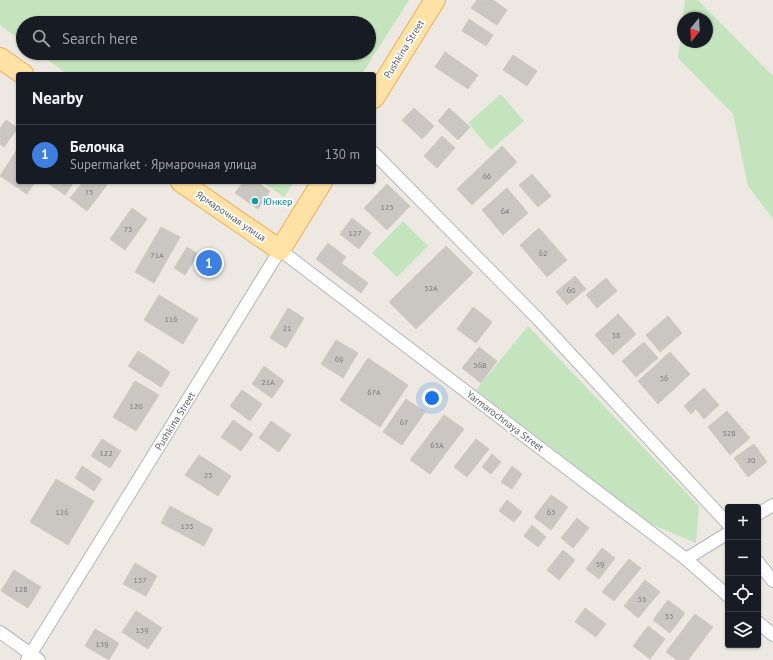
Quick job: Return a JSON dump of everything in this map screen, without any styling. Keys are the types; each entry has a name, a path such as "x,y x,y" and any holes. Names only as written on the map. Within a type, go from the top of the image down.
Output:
{"main road":[{"name":"Pushkina Street","path":"376,95 435,0"},
{"path":"0,58 20,72"},
{"name":"Ярмарочная улица","path":"184,184 280,250"},
{"name":"Pushkina Street","path":"280,250 321,184"}],"street":[{"path":"376,156 538,319 725,521"},
{"name":"Yarmarochnaya Street","path":"280,250 686,559 725,593"},
{"name":"Pushkina Street","path":"32,658 280,250"},
{"path":"761,512 773,505"},
{"path":"686,559 725,535"},
{"path":"761,566 773,581"},
{"path":"761,625 773,635"},
{"path":"0,632 32,658"}],"green space":[{"path":"0,0 409,0 376,52 376,16 16,16 16,37 0,25"},
{"path":"685,0 698,0 710,12 684,12"},
{"path":"713,15 773,76 773,219 748,186 733,114 678,58 679,48 713,48"},
{"path":"48,60 371,60 363,72 64,72"},
{"path":"501,94 524,121 491,150 468,123"},
{"path":"265,184 293,184 284,197"},
{"path":"403,221 428,246 397,277 372,253"},
{"path":"528,326 699,506 696,543 651,524 476,390"}],"building":[{"path":"477,0 493,0 507,10 497,25 471,8"},
{"path":"469,19 493,35 486,46 462,31"},
{"path":"445,52 478,75 468,89 435,67"},
{"path":"513,55 537,71 527,86 503,70"},
{"path":"414,108 434,126 422,139 402,120"},
{"path":"449,108 470,127 458,140 438,121"},
{"path":"6,120 16,127 16,131 4,147 0,144 0,128"},
{"path":"442,136 455,148 437,168 424,156"},
{"path":"502,146 517,162 472,205 457,189"},
{"path":"16,151 16,184 34,184 27,194 0,176"},
{"path":"532,174 551,196 538,207 519,185"},
{"path":"49,184 73,184 65,195"},
{"path":"81,184 107,185 87,211 70,198"},
{"name":"Юнкер","path":"242,184 260,184 270,191 258,209 235,193"},
{"path":"387,184 410,206 387,230 364,208"},
{"path":"507,188 528,213 503,235 482,210"},
{"path":"132,208 147,219 125,250 110,239"},
{"path":"352,218 371,233 359,249 340,234"},
{"path":"161,227 180,237 154,283 135,272"},
{"path":"539,228 567,260 547,277 520,245"},
{"path":"328,243 346,257 334,273 316,259"},
{"path":"446,246 473,273 416,329 389,302"},
{"path":"187,247 198,254 185,275 174,268"},
{"path":"206,250 221,260 212,275 196,266"},
{"path":"341,263 368,283 361,293 334,273"},
{"path":"575,276 586,289 567,305 556,292"},
{"path":"606,278 617,291 597,308 586,295"},
{"path":"159,295 198,319 183,344 144,320"},
{"path":"473,307 492,322 476,343 457,329"},
{"path":"288,308 304,318 286,348 270,338"},
{"path":"618,314 636,334 613,355 595,335"},
{"path":"668,316 682,333 660,352 646,335"},
{"path":"336,340 358,353 343,378 321,364"},
{"path":"644,342 658,358 636,377 622,361"},
{"path":"479,347 497,361 481,383 462,368"},
{"path":"138,351 170,372 161,387 128,366"},
{"path":"670,352 690,374 658,404 638,381"},
{"path":"368,358 408,385 380,427 340,400"},
{"path":"264,366 284,381 272,398 252,384"},
{"path":"135,381 159,395 136,431 113,417"},
{"path":"704,388 719,405 704,419 696,409 691,414 684,406"},
{"path":"242,390 262,404 250,421 230,406"},
{"path":"406,399 425,412 402,445 383,432"},
{"path":"727,411 750,438 730,455 708,427"},
{"path":"444,415 464,429 430,474 410,460"},
{"path":"233,420 253,434 241,451 221,437"},
{"path":"271,421 291,435 279,452 259,438"},
{"path":"102,439 121,451 110,468 91,456"},
{"path":"476,439 489,449 467,477 454,467"},
{"path":"754,444 767,462 748,477 734,458"},
{"path":"492,454 501,462 491,474 482,467"},
{"path":"199,455 231,476 218,496 185,475"},
{"path":"82,466 102,479 94,491 75,478"},
{"path":"512,466 522,474 512,489 501,482"},
{"path":"56,479 94,501 68,545 30,522"},
{"path":"551,495 568,507 551,530 534,517"},
{"path":"507,500 522,512 514,522 499,511"},
{"path":"170,506 213,529 204,546 161,523"},
{"path":"577,518 589,528 573,548 561,538"},
{"path":"532,525 546,537 538,547 524,536"},
{"path":"602,548 615,558 599,579 586,569"},
{"path":"563,550 575,560 559,580 547,570"},
{"path":"629,559 641,568 614,601 602,592"},
{"path":"135,563 157,576 146,596 123,584"},
{"path":"14,570 41,587 28,608 1,591"},
{"path":"645,580 660,592 638,618 624,606"},
{"path":"668,600 685,613 670,633 653,620"},
{"path":"585,608 606,624 596,637 575,622"},
{"path":"136,611 162,628 148,649 122,632"},
{"path":"695,614 713,627 688,660 677,660 666,652"},
{"path":"648,626 665,639 650,659 633,646"},
{"path":"95,629 119,643 109,660 85,646"}],"place":[{"name":"Юнкер","path":"255,201"},
{"name":"Белочка","path":"209,263"}]}
